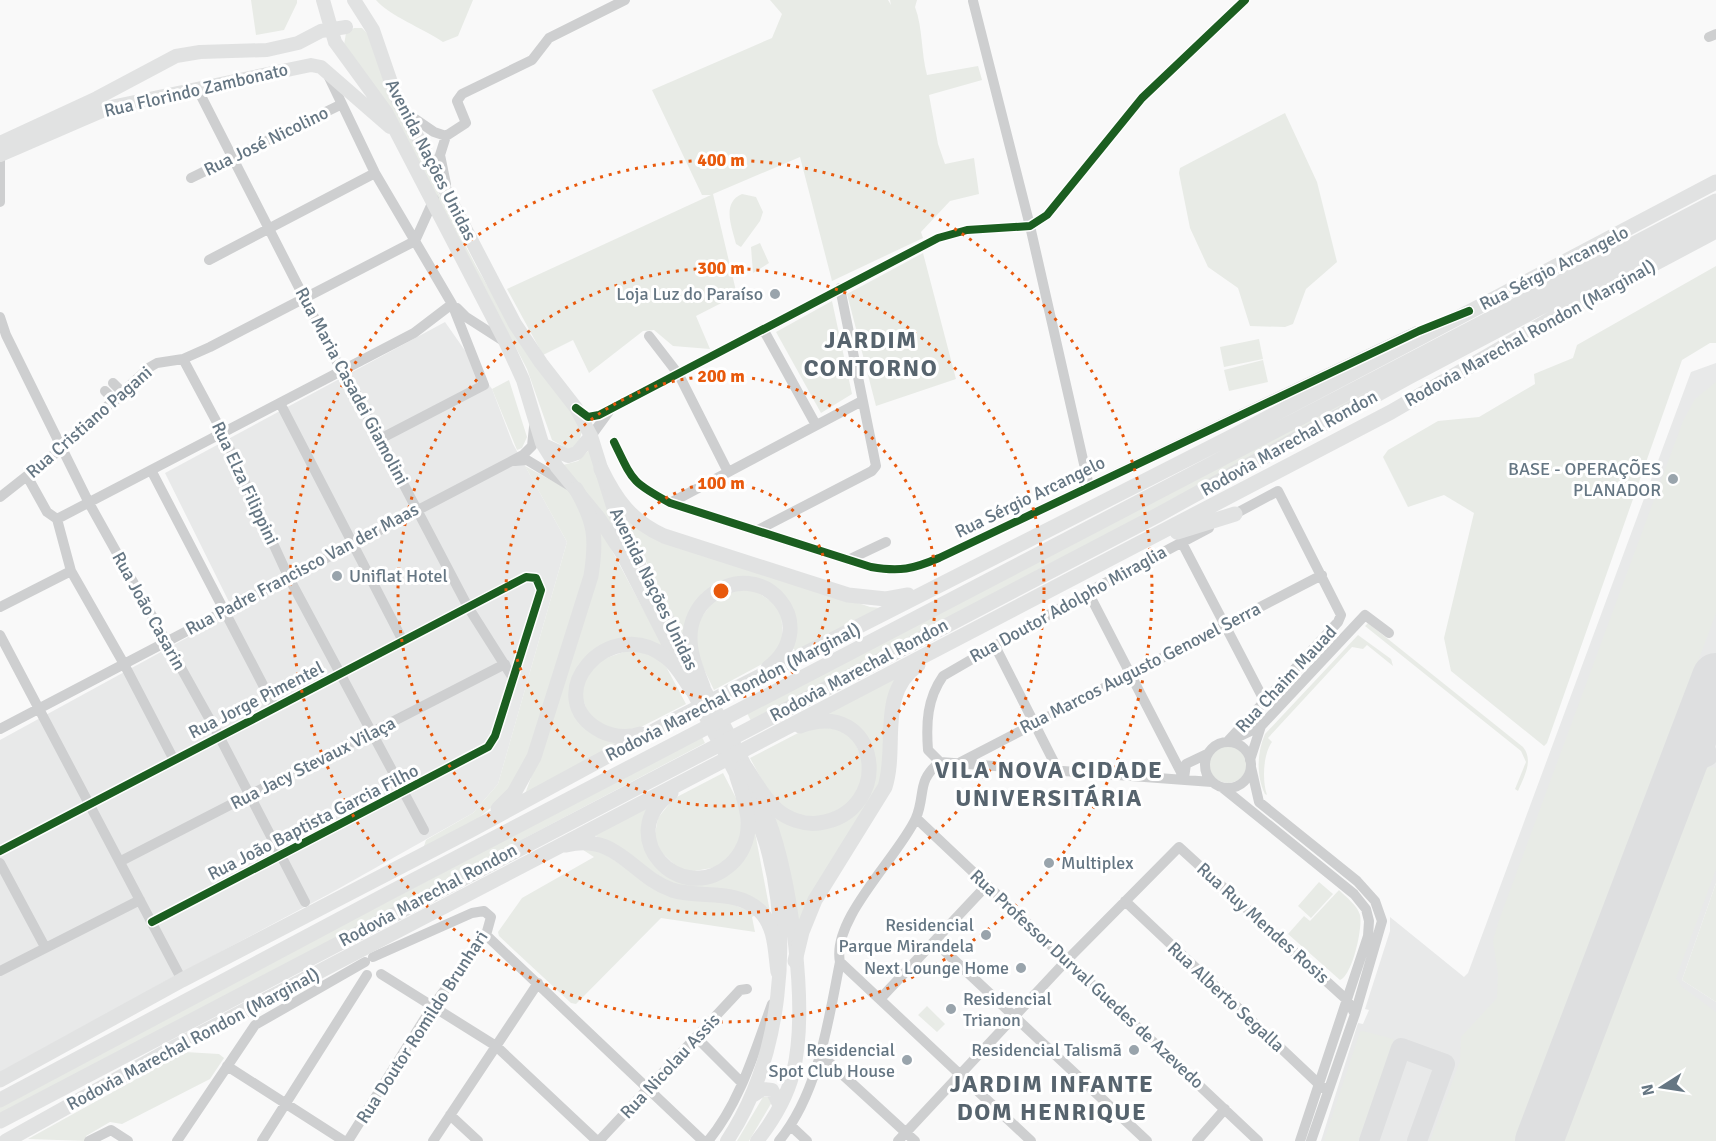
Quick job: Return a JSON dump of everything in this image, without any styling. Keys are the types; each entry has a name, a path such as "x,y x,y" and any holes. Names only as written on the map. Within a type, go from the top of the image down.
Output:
{"highway":[{"name":"Rua Sérgio Arcangelo","path":"1469,311 1716,182"},
{"path":"1643,222 1673,212 1716,190"},
{"name":"Rodovia Marechal Rondon","path":"0,1100 387,894 1716,201"},
{"name":"Rodovia Marechal Rondon","path":"0,1121 1148,520 1409,377 1716,215"},
{"name":"Rodovia Marechal Rondon (Marginal)","path":"6,1141 54,1112 549,850 757,745 1390,412 1558,315 1716,231"},
{"name":"Rodovia Marechal Rondon (Marginal)","path":"0,1080 182,980 471,830 670,723 1247,429 1469,311"},
{"path":"601,469 625,510 643,526 664,536 860,597 895,598 940,585"},
{"path":"471,830 508,801 527,771 539,744 588,589 595,538 591,515 576,489"},
{"path":"1142,542 1235,514"},
{"path":"697,688 690,646 690,631 695,615 716,592 742,583 762,586 774,594 788,613 791,629 789,643 782,655 736,690"},
{"path":"795,961 802,932 815,900 885,788 890,767 892,706 898,684 912,669 951,641"},
{"path":"670,723 626,737 615,736 596,729 582,714 577,698 578,681 586,664 602,652 618,646 645,647 666,657 697,688"},
{"path":"742,772 776,809 798,821 813,824 831,820 845,814 858,801 868,782 870,762 864,744 854,731 840,723 818,722 772,736"},
{"path":"700,773 656,807 648,833 650,847 664,866 677,874 691,878 707,877 721,871 733,862 743,848 748,820 742,772"},
{"path":"549,850 577,843 602,845 621,854 654,880 671,890 724,895 744,901 760,912 770,927 778,972"},
{"path":"0,1090 79,1038"},
{"path":"0,1139 54,1112"}],"main road":[{"name":"Avenida Nações Unidas","path":"323,0 331,28 399,135 506,342 523,380 542,443 557,467 599,518 623,555 768,819 784,874 800,1016 799,1039 792,1077 768,1127 757,1141"},
{"name":"Avenida Nações Unidas","path":"354,0 369,21 395,94 523,337 576,408 591,436 629,546 697,688"},
{"path":"331,28 369,21"},
{"name":"Rua Florindo Zambonato","path":"0,143 176,56 191,52 250,52 298,43 331,28"},
{"path":"250,52 260,65 258,76"},
{"name":"Rua Florindo Zambonato","path":"0,156 111,107 311,64 321,67 326,72"},
{"path":"147,72 145,86 155,97"},
{"path":"326,72 399,135"},
{"path":"542,443 554,452 568,456 577,453 591,436"},
{"name":"Avenida Nações Unidas","path":"727,1141 754,1095 770,1032 778,972 779,924 770,861 742,772"},
{"path":"754,1095 763,1089 772,1090 779,1104"}],"street":[{"path":"451,202 442,168 440,149 446,136 466,123 457,101 462,94 532,60 549,38 624,0"},
{"path":"576,408 588,417 611,410 938,238 967,230 1030,226 1052,216 1142,98 1245,0"},
{"path":"973,1 1030,226 1089,486"},
{"path":"326,72 375,173 452,304 484,386 380,438"},
{"name":"Rua Maria Casadei Giamolini","path":"198,90 337,362 344,369 468,607 513,678"},
{"path":"395,94 415,119 442,168"},
{"name":"Rua José Nicolino","path":"191,178 342,104"},
{"path":"415,119 434,132 446,136"},
{"path":"0,156 0,202"},
{"path":"209,260 375,173"},
{"path":"415,241 434,200"},
{"name":"Rua Cristiano Pagani","path":"0,497 61,449 156,363 183,359 415,241"},
{"path":"758,530 870,472 876,466 840,288"},
{"path":"452,304 466,317 506,342"},
{"path":"57,519 414,333 452,304"},
{"name":"Rua Sérgio Arcangelo","path":"614,442 631,478 639,486 670,502 848,560 895,571 915,568 1419,331 1469,311"},
{"name":"Rua João Casarin","path":"0,317 3,337 89,503 219,736 305,902"},
{"path":"763,329 816,425"},
{"path":"649,336 679,375 728,472"},
{"name":"Rua Elza Filippini","path":"183,359 222,432 288,576 424,830"},
{"path":"109,387 119,397"},
{"path":"670,502 862,401"},
{"path":"280,403 403,641"},
{"path":"591,436 611,410"},
{"name":"Rua Padre Francisco Van der Maas","path":"0,729 527,452 532,446 534,417"},
{"path":"508,462 526,460 576,489"},
{"path":"151,470 275,708"},
{"path":"27,476 47,512 57,519 71,572 124,663 174,759"},
{"name":"Rua Doutor Adolpho Miraglia","path":"940,762 928,750 928,714 935,688 954,668 1181,541 1278,491 1322,575"},
{"path":"1181,541 1265,702"},
{"path":"848,560 886,542"},
{"path":"0,607 71,572"},
{"name":"Rua Chaim Mauad","path":"1228,741 1338,622 1341,615 1322,575"},
{"name":"Rua Marcos Augusto Genovel Serra","path":"959,763 1225,623 1322,575"},
{"name":"Rua Jorge Pimentel","path":"0,851 526,577 536,578 541,590 513,678"},
{"path":"1088,592 1184,778"},
{"path":"1184,778 1186,764 1207,754 1215,745 1261,726 1365,615 1389,633"},
{"path":"0,635 182,980"},
{"path":"995,646 1059,772"},
{"name":"Rua Jacy Stevaux Vilaça","path":"121,861 505,664"},
{"name":"Rua João Baptista Garcia Filho","path":"152,922 488,747 495,736 513,678"},
{"path":"1223,788 1238,786 1249,775 1261,726"},
{"path":"1228,741 1242,746 1251,764 1259,802 1357,881 1375,901 1382,921 1355,1014 1311,1141"},
{"path":"1207,754 1205,769 1212,782"},
{"path":"779,1141 791,1126 821,1055 840,962 838,953 852,914 916,818 924,779 940,762 1059,772 1184,778 1212,782 1223,788 1354,894 1366,909 1369,921 1368,936 1300,1141"},
{"name":"Rua Professor Durval Guedes de Azevedo","path":"916,818 1068,959 1258,1141"},
{"name":"Rua Ruy Mendes Rosis","path":"1125,901 1179,847 1347,999"},
{"path":"0,863 45,947"},
{"path":"881,998 987,885"},
{"path":"0,971 140,900"},
{"path":"902,1137 1125,901"},
{"name":"Rua Alberto Segalla","path":"1125,901 1328,1092"},
{"name":"Rua Doutor Romildo Brunhari","path":"346,1141 432,1007 486,935 491,917 484,911 458,918 373,963"},
{"path":"486,935 703,1141"},
{"path":"935,942 1147,1141"},
{"path":"840,962 1031,1141"},
{"path":"177,1141 255,1025 349,972 373,963"},
{"path":"373,963 375,977 381,974 496,1046 598,1141"},
{"path":"262,1141 373,963"},
{"path":"433,1141 538,983"},
{"path":"1334,988 1354,983"},
{"name":"Avenida Nações Unidas","path":"708,1141 724,1122 777,989"},
{"name":"Rua Nicolau Assis","path":"598,1141 648,1091 696,1037 744,990"},
{"path":"1347,999 1355,1014"},
{"path":"696,1037 741,1082"},
{"path":"821,1055 902,1137 915,1141"},
{"path":"227,1066 346,1141"},
{"path":"1197,1141 1225,1109"},
{"path":"450,1115 477,1141"},
{"path":"791,1126 807,1141"},
{"path":"89,1141 111,1130 129,1141"}],"shaded area":[{"path":"251,0 297,0 297,3 284,30 256,35"},
{"path":"376,0 473,0 458,36 443,42 389,11"},
{"path":"770,0 888,0 891,5 890,0 917,0 915,7 927,75 978,66 982,80 929,95 938,144 945,164 974,158 979,194 950,201 921,232 923,238 832,281 800,157 713,194 737,295 696,316 710,349 673,346 654,330 643,331 589,373 573,340 543,355 507,289 711,195 702,195 652,90 772,38 782,14"},
{"path":"354,28 362,28 369,35 384,82 476,266 525,351 565,401 582,431 578,446 568,449 552,440 527,369 393,112 344,45 346,33"},
{"path":"1285,113 1317,182 1337,262 1306,289 1293,324 1285,327 1250,326 1238,288 1208,267 1190,228 1179,173 1180,168"},
{"path":"742,194 756,197 763,212 760,221 741,247 736,244 730,209 736,198"},
{"path":"760,243 769,263 753,273 751,247"},
{"path":"923,253 956,379 876,406 847,294"},
{"path":"1716,266 1716,343 1710,343 1682,360 1547,743 1544,746 1451,671 1444,638 1474,513 1444,495 1408,507 1383,457 1388,450 1438,421 1479,417 1535,384 1534,374 1573,358 1577,345"},
{"path":"832,301 852,394 821,413 776,332"},
{"path":"445,322 492,389 513,444 567,542 498,784 473,813 329,894 160,984 0,1076 0,740 234,612 165,473"},
{"path":"1259,339 1263,359 1224,367 1220,347"},
{"path":"1263,360 1268,382 1229,391 1224,370"},
{"path":"1716,363 1716,883 1682,980 1716,1002 1716,1141 1321,1141 1358,1023 1363,1024 1369,1010 1365,1009 1390,931 1390,917 1464,977 1468,973 1691,372"},
{"path":"1415,364 1338,413 751,721 747,713"},
{"path":"509,380 527,437 522,448 517,450 492,389"},
{"path":"1716,382 1716,613 1520,1141 1430,1141 1460,1061 1461,1037 1497,998 1498,974 1493,941 1498,923 1683,421 1695,399"},
{"path":"590,449 624,548 563,465 578,461"},
{"path":"525,466 565,488 582,505 591,553 535,745 502,799 477,819 423,849 426,840 473,813 498,784 567,542"},
{"path":"624,518 642,530 870,607 881,608 792,655 795,650 792,648 788,603 730,580 684,637"},
{"path":"601,530 665,650 607,644 573,700 621,743 525,794 541,750"},
{"path":"750,587 781,608 783,642 766,662 714,690 696,653 697,623 718,595"},
{"path":"1368,623 1523,747 1528,763 1518,791 1515,789 1526,762 1521,751 1365,626"},
{"path":"1358,635 1391,659 1393,666 1367,645 1363,649 1352,647 1268,738 1272,742 1265,760 1264,775 1267,795 1265,794 1260,780 1259,764 1260,748 1265,734"},
{"path":"632,649 662,659 686,704 639,728 614,731 589,716 580,691 595,662"},
{"path":"896,676 884,776 800,926 772,818 841,821 873,756 822,715"},
{"path":"823,727 850,732 867,769 853,801 825,817 792,815 770,795 750,758 800,732"},
{"path":"702,737 705,743 0,1115 0,1104"},
{"path":"1228,745 1241,751 1247,764 1241,777 1228,783 1215,777 1209,764 1215,751"},
{"path":"1705,766 1716,768 1716,869 1676,978 1682,987 1716,1012 1716,1141 1564,1141"},
{"path":"723,773 736,798 739,797 742,840 723,866 683,873 653,844 658,818 673,799"},
{"path":"650,805 650,857 715,878 754,827 771,917 766,911 677,887 593,834"},
{"path":"577,846 595,847 652,886 724,901 757,914 752,917 755,932 661,918 576,1004 571,1003 499,936 498,932 522,898 594,857"},
{"path":"1319,882 1333,894 1311,918 1298,906"},
{"path":"1716,883 1716,1002 1682,980"},
{"path":"1339,890 1351,901 1360,915 1358,940 1352,961 1349,970 1340,980 1288,934 1304,916 1310,921"},
{"path":"927,1006 945,1024 937,1032 918,1015"},
{"path":"1360,1032 1393,1039 1394,1043 1358,1141 1324,1141"},
{"path":"185,1052 219,1054 224,1058 210,1079 122,1124 110,1122 86,1136 87,1141 28,1139"},
{"path":"763,1097 770,1097 772,1102 749,1141 737,1141"}],"taxiway":[{"path":"1681,768 1708,756 1697,728"},
{"path":"1369,1141 1401,1048 1445,1064 1417,1141"}],"runway":[{"path":"1539,1141 1716,677"}],"cycle path":[{"path":"576,408 588,417 599,415 938,238 967,230 1030,226 1047,215 1142,98 1245,0"},
{"path":"614,442 634,479 647,490 670,503 871,567 906,568 939,558 1419,331 1469,311"},
{"path":"0,851 526,577 536,578 541,590 495,736 488,747 152,922"}],"place":[{"name":"Loja Luz do Paraíso","path":"775,294"},
{"name":"BASE - OPERAÇÕES PLANADOR","path":"1673,479"},
{"name":"Uniflat Hotel","path":"337,576"},
{"name":"Multiplex","path":"1049,863"},
{"name":"Residencial Parque Mirandela","path":"986,935"},
{"name":"Next Lounge Home","path":"1021,968"},
{"name":"Residencial Trianon","path":"951,1009"},
{"name":"Residencial Talismã","path":"1134,1050"},
{"name":"Residencial Spot Club House","path":"907,1060"}],"district":[{"name":"JARDIM CONTORNO","path":"871,354"},
{"name":"VILA NOVA CIDADE UNIVERSITÁRIA","path":"1049,784"},
{"name":"JARDIM INFANTE DOM HENRIQUE","path":"1052,1098"}]}
